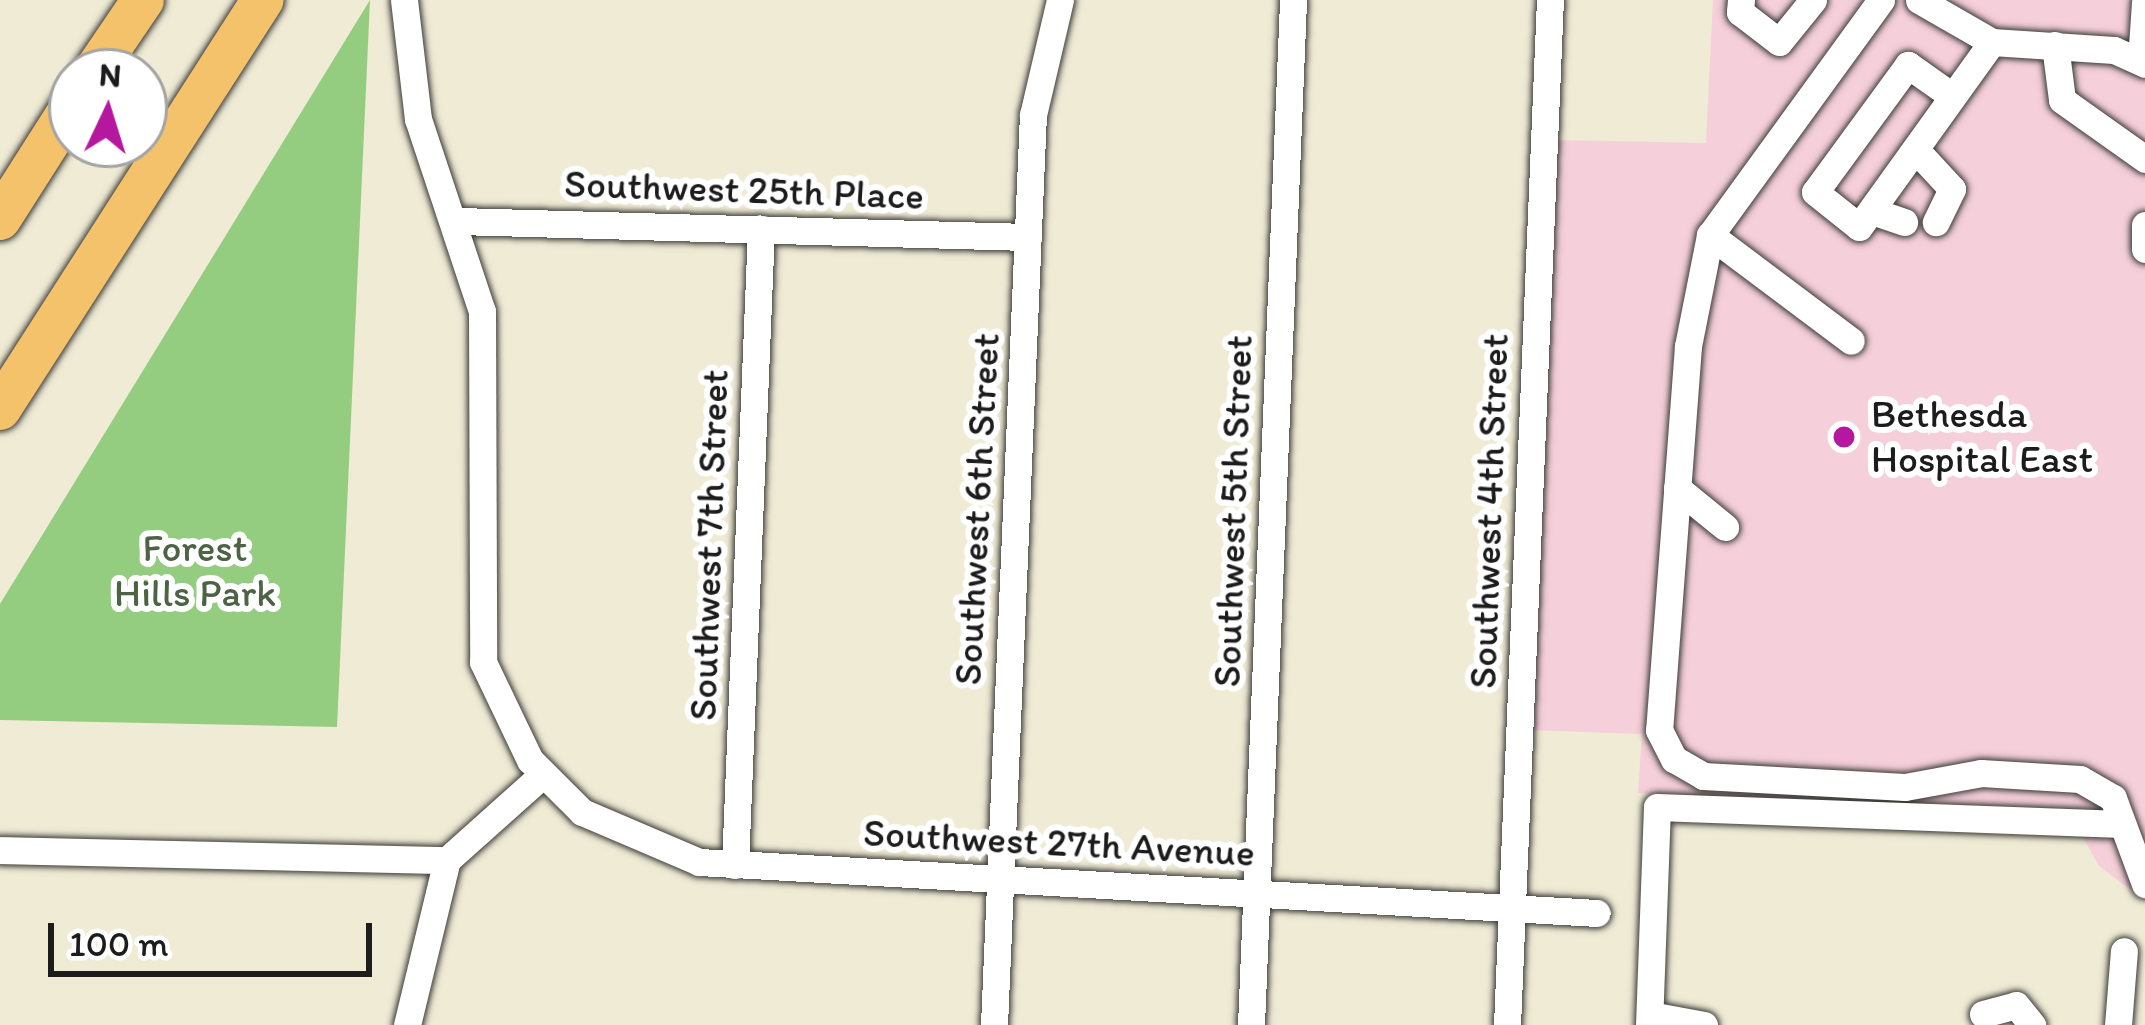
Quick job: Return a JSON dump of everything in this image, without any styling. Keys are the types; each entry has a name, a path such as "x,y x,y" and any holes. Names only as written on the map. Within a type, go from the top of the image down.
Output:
{"highway":[{"path":"110,48 143,0"},
{"path":"0,409 262,0"},
{"path":"0,219 48,144"}],"street":[{"path":"404,0 418,119 458,220 486,344 477,626 494,697 542,775 447,860 407,1025"},
{"name":"Southwest 6th Street","path":"994,1025 1033,115 1060,0"},
{"name":"Southwest 5th Street","path":"1251,1025 1293,0"},
{"name":"Southwest 4th Street","path":"1507,1025 1550,0"},
{"path":"1741,0 1740,12 1779,43 1813,0"},
{"path":"1881,0 1710,235 1677,488 1658,713 1664,746 1688,770 1905,788 1981,772 2080,779 2113,798 2145,884"},
{"path":"1919,0 1992,42 2055,45 2143,62 2145,2"},
{"path":"1952,96 1908,65 1815,192 1859,227 1992,42"},
{"path":"2055,45 2062,100 2145,160"},
{"path":"1916,150 1952,189 1936,222"},
{"path":"1872,211 1904,222"},
{"name":"Southwest 25th Place","path":"458,220 1028,237"},
{"path":"2145,225 2145,249"},
{"name":"Southwest 7th Street","path":"735,865 761,229"},
{"path":"1710,235 1851,341"},
{"path":"1677,488 1725,527"},
{"name":"Southwest 27th Avenue","path":"542,775 629,840 735,865 1597,913"},
{"path":"1704,1025 1649,1020 1657,807 2122,824"},
{"path":"0,850 447,860"},
{"path":"2118,1025 2124,951"},
{"path":"1983,1014 2016,1005 2032,1025"}],"shaded area":[{"name":"Bethesda Hospital East","path":"1713,0 2145,0 2145,901 2099,866 2069,812 1638,793 1642,734 1529,730 1556,140 1706,143"}],"green space":[{"name":"Forest Hills Park","path":"370,0 337,727 0,720 0,604"}],"place":[{"name":"Bethesda Hospital East","path":"1844,437"}]}
